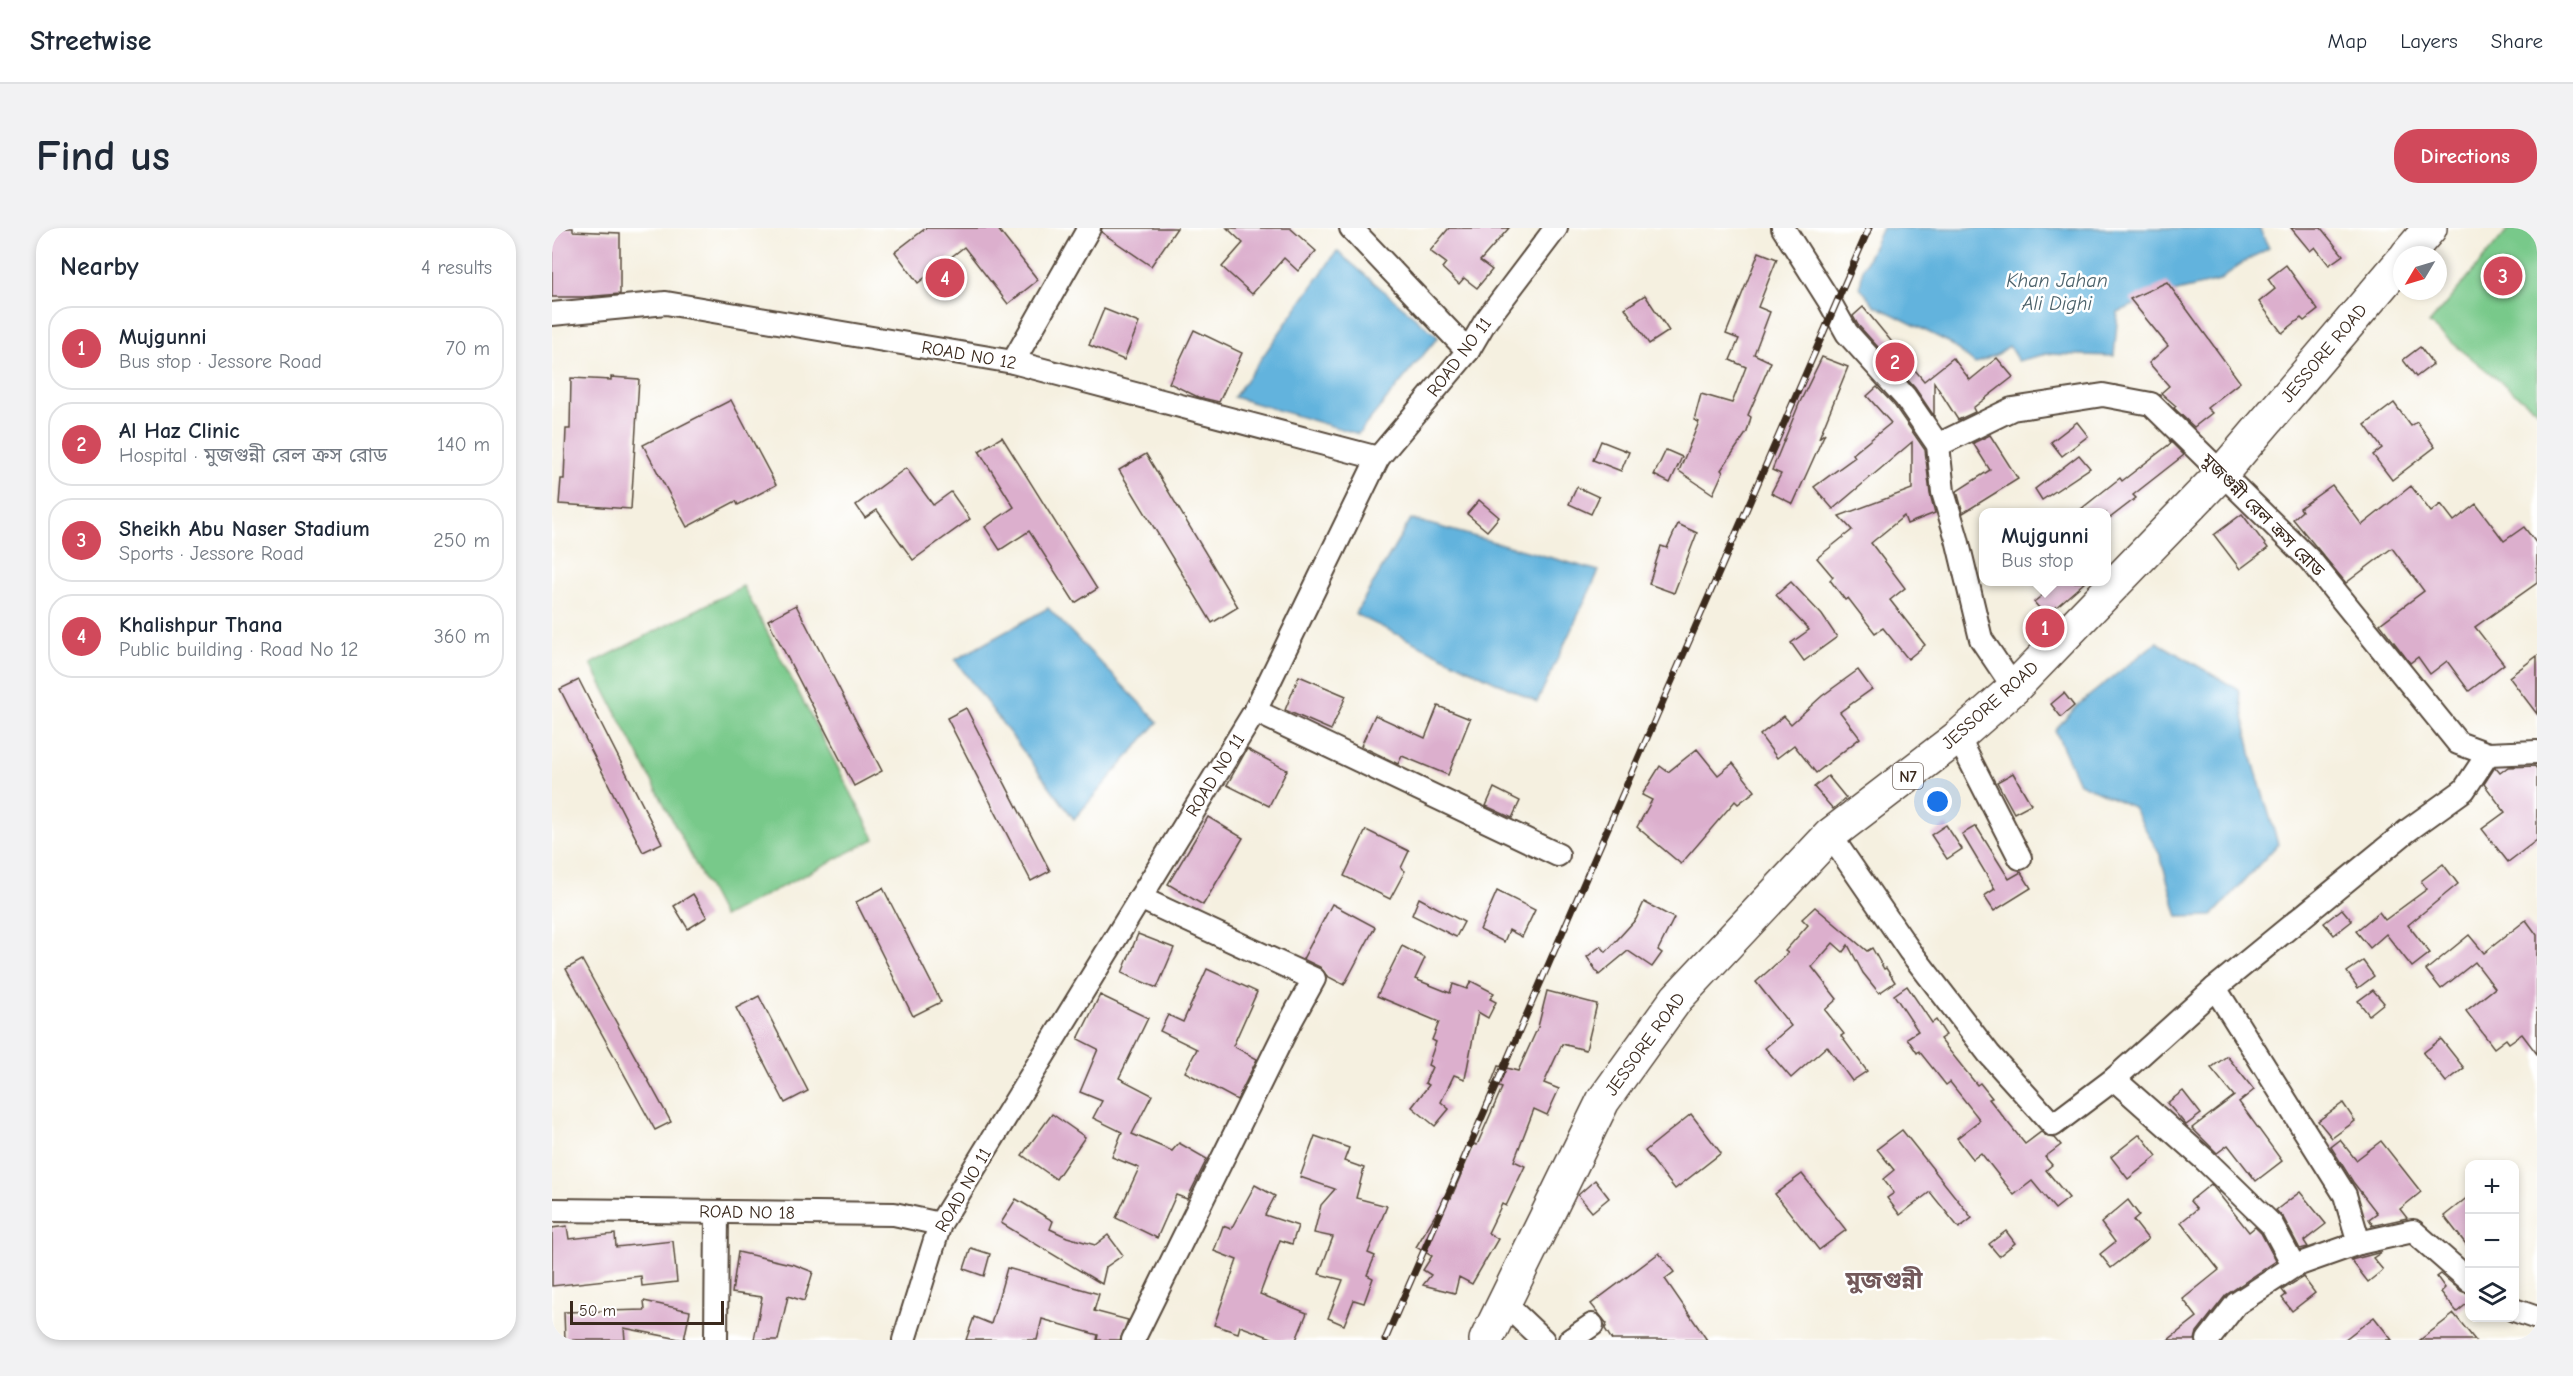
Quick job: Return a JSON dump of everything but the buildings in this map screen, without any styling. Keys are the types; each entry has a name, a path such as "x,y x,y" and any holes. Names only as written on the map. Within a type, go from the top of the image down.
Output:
{"highway":[{"path":"2415,246 2430,228"},
{"name":"JESSORE ROAD","path":"1486,1340 1603,1101 1677,998 1830,835 1958,737 2014,688 2222,473 2393,272"}],"street":[{"path":"1013,362 1089,228"},
{"path":"1352,228 1468,351"},
{"name":"ROAD NO 11","path":"904,1340 940,1224 1255,711 1378,458 1468,351 1485,322 1556,228"},
{"path":"1783,228 1847,333 1905,397 1938,445 1942,492 1957,539 1981,639 2014,688"},
{"name":"ROAD NO 12","path":"552,314 666,303 1013,362 1378,458"},
{"name":"মুজগুন্নী রেল ক্রস রোড","path":"1938,445 2012,409 2103,394 2151,404 2310,560 2458,743 2488,754 2537,752"},
{"path":"1255,711 1558,855"},
{"path":"1958,737 2020,858"},
{"path":"1830,835 1916,959 1989,1054 2053,1125 2114,1079 2215,988 2407,831 2464,790 2488,754"},
{"path":"1133,1340 1287,1028 1314,979 1140,898"},
{"path":"2215,988 2345,1195 2359,1243"},
{"path":"2114,1079 2204,1159 2272,1225 2294,1266"},
{"name":"ROAD NO 18","path":"552,1210 894,1214 940,1224"},
{"path":"716,1340 717,1212"},
{"path":"2208,1340 2236,1304 2294,1266 2359,1243 2413,1231 2465,1277"},
{"path":"1504,1303 1542,1340"},
{"path":"2519,1312 2537,1318"},
{"path":"1570,1340 1592,1325"}],"green space":[{"path":"2509,228 2537,228 2537,411 2429,324"},
{"path":"743,586 875,839 723,917 591,664"}],"water":[{"name":"Khan Jahan Ali Dighi","path":"1882,228 2259,228 2269,248 2239,265 2219,281 2152,297 2118,312 2114,356 2046,354 2018,361 2009,346 1998,354 1975,364 1948,342 1874,305 1860,287 1863,268"},
{"path":"1337,251 1438,337 1358,434 1234,397"},
{"path":"1411,519 1599,571 1537,702 1355,614"},
{"path":"1048,608 1158,722 1074,819 955,660"},
{"path":"2157,642 2239,690 2252,758 2278,844 2212,916 2178,917 2160,855 2133,807 2079,783 2055,730 2079,704"}],"railway":[{"path":"1385,1340 1869,228"}],"place":[{"name":"Sheikh Abu Naser Stadium","path":"2503,276"},
{"name":"Khalishpur Thana","path":"945,278"},
{"name":"Al Haz Clinic","path":"1895,362"},
{"name":"Mujgunni","path":"2045,628"}],"district":[{"name":"মুজগুন্নী","path":"1884,1280"}]}
